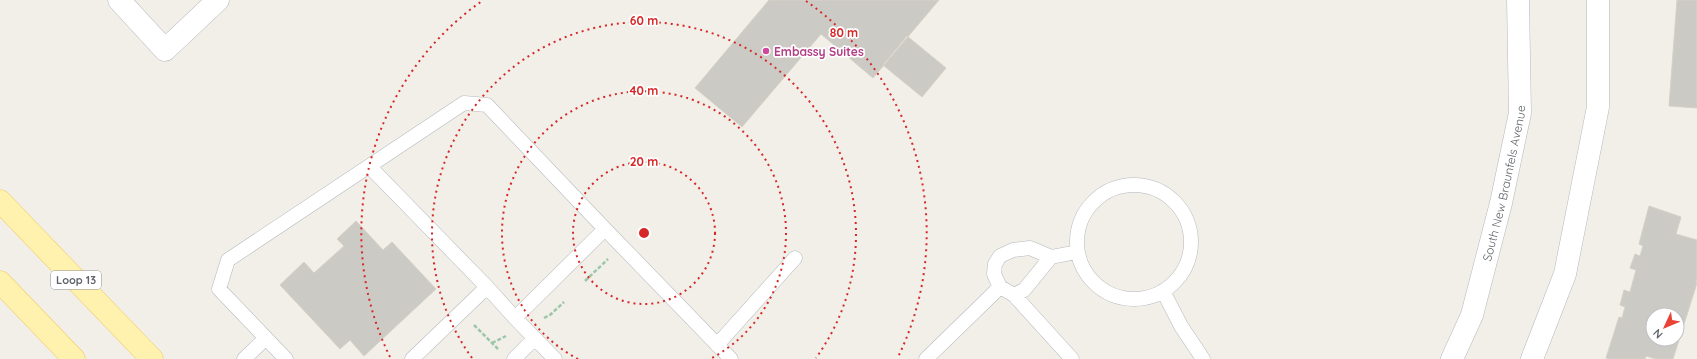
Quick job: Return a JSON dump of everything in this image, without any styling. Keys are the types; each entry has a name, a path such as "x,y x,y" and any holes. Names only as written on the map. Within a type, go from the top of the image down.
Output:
{"main road":[{"name":"Loop 13","path":"0,202 152,359"},
{"path":"0,282 74,359"}],"street":[{"path":"118,0 165,50 218,0"},
{"name":"South New Braunfels Avenue","path":"1452,359 1472,316 1501,203 1520,113 1518,0"},
{"path":"1532,359 1565,274 1598,107 1598,0"}],"lane":[{"path":"286,359 219,289 228,260 464,103 487,105 731,359"},
{"path":"370,166 555,359"},
{"path":"1130,184 1144,185 1157,189 1170,197 1179,206 1187,218 1191,232 1189,259 1183,272 1174,283 1164,291 1151,297 1137,299 1123,298 1110,294 1098,286 1089,277 1082,265 1078,252 1077,238 1079,224 1093,201 1104,192 1130,184"},
{"path":"515,318 605,229"},
{"path":"1072,359 1014,296 1000,287 994,274 995,264 1000,256 1013,250 1030,248 1051,257 1078,252"},
{"path":"1014,296 1024,290 1051,257"},
{"path":"717,345 795,258"},
{"path":"412,359 487,287"},
{"path":"926,359 1000,287"},
{"path":"1164,291 1181,326 1203,359"},
{"path":"244,359 266,338"},
{"path":"514,359 535,338"}],"path":[{"path":"585,281 612,256"},
{"path":"474,324 500,351"},
{"path":"492,343 506,336"}],"building":[{"name":"Embassy Suites","path":"769,0 939,0 873,78 821,34 742,127 695,88"},
{"path":"1677,0 1697,0 1697,108 1669,106"},
{"path":"907,36 946,68 922,97 883,65"},
{"path":"1649,206 1681,217 1676,234 1697,240 1697,283 1685,321 1685,307 1645,307 1645,347 1677,347 1673,359 1656,359 1646,356 1645,359 1609,359 1606,358 1619,317 1622,318 1625,307 1620,305 1624,290 1630,292 1636,270 1630,268 1635,254 1640,256 1643,246 1639,244"},
{"path":"356,221 383,250 392,242 436,289 364,356 350,340 340,349 280,285 304,262 314,273 344,246 337,239"}],"place":[{"name":"Embassy Suites","path":"766,51"}]}
